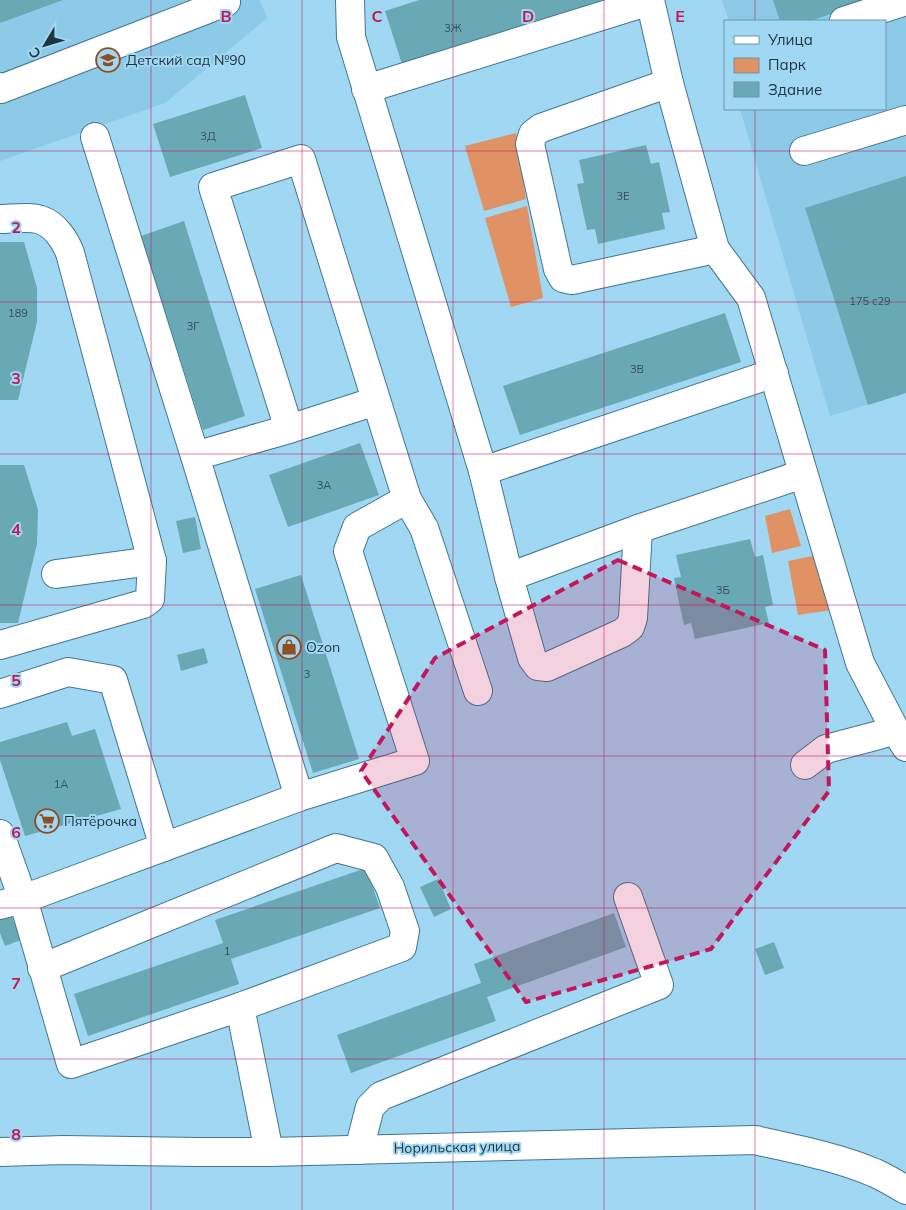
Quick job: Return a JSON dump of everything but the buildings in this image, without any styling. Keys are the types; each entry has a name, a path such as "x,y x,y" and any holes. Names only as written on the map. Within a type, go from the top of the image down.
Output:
{"street":[{"path":"0,86 1,89 217,6 226,2 225,0"},
{"path":"350,0 350,38 483,471 508,577 532,658 538,666 547,667 622,633 630,627 633,618 638,529"},
{"path":"847,20 906,0"},
{"path":"366,89 650,1 669,83 715,249 751,298 860,663 900,738"},
{"path":"669,83 541,128 533,134 530,144 558,269 563,278 572,280 715,249"},
{"path":"804,151 906,120"},
{"path":"95,138 195,456 298,797"},
{"path":"289,429 213,187 301,159 408,499 424,528 478,691"},
{"path":"0,219 40,220 60,234 66,243 152,561 150,599 143,604 0,645"},
{"path":"483,471 774,373"},
{"path":"195,456 376,401"},
{"path":"508,577 638,529 803,474"},
{"path":"11,902 298,797 415,761 348,551 357,526 408,499"},
{"path":"56,574 152,561"},
{"path":"0,694 68,672 113,680 164,847"},
{"path":"805,765 826,749 879,735 900,738"},
{"path":"0,834 11,902 42,968 71,1064 240,1007 402,947 405,931 390,887 374,858 336,848 42,968"},
{"path":"359,1150 370,1107 381,1096 659,985 628,897"},
{"path":"240,1007 269,1152"},
{"name":"Норильская улица","path":"0,1152 63,1150 269,1152 755,1140 846,1163 875,1173 906,1190"}],"highlighted area":[{"path":"618,560 825,650 829,791 711,949 526,1002 361,771 435,658"}],"shaded area":[{"name":"Детский сад №90","path":"0,0 260,0 267,18 165,103 0,161"},
{"path":"722,0 906,0 906,393 830,416 740,110 886,110 886,20 729,20"}],"green space":[{"path":"516,133 526,199 484,211 465,146"},
{"path":"527,206 543,298 511,307 485,218"},
{"path":"790,509 801,546 772,553 765,516"},
{"path":"818,555 832,610 798,615 788,561"}],"place":[{"name":"Детский сад №90","path":"108,60"},
{"name":"Ozon","path":"289,647"},
{"name":"Пятёрочка","path":"47,821"}]}
